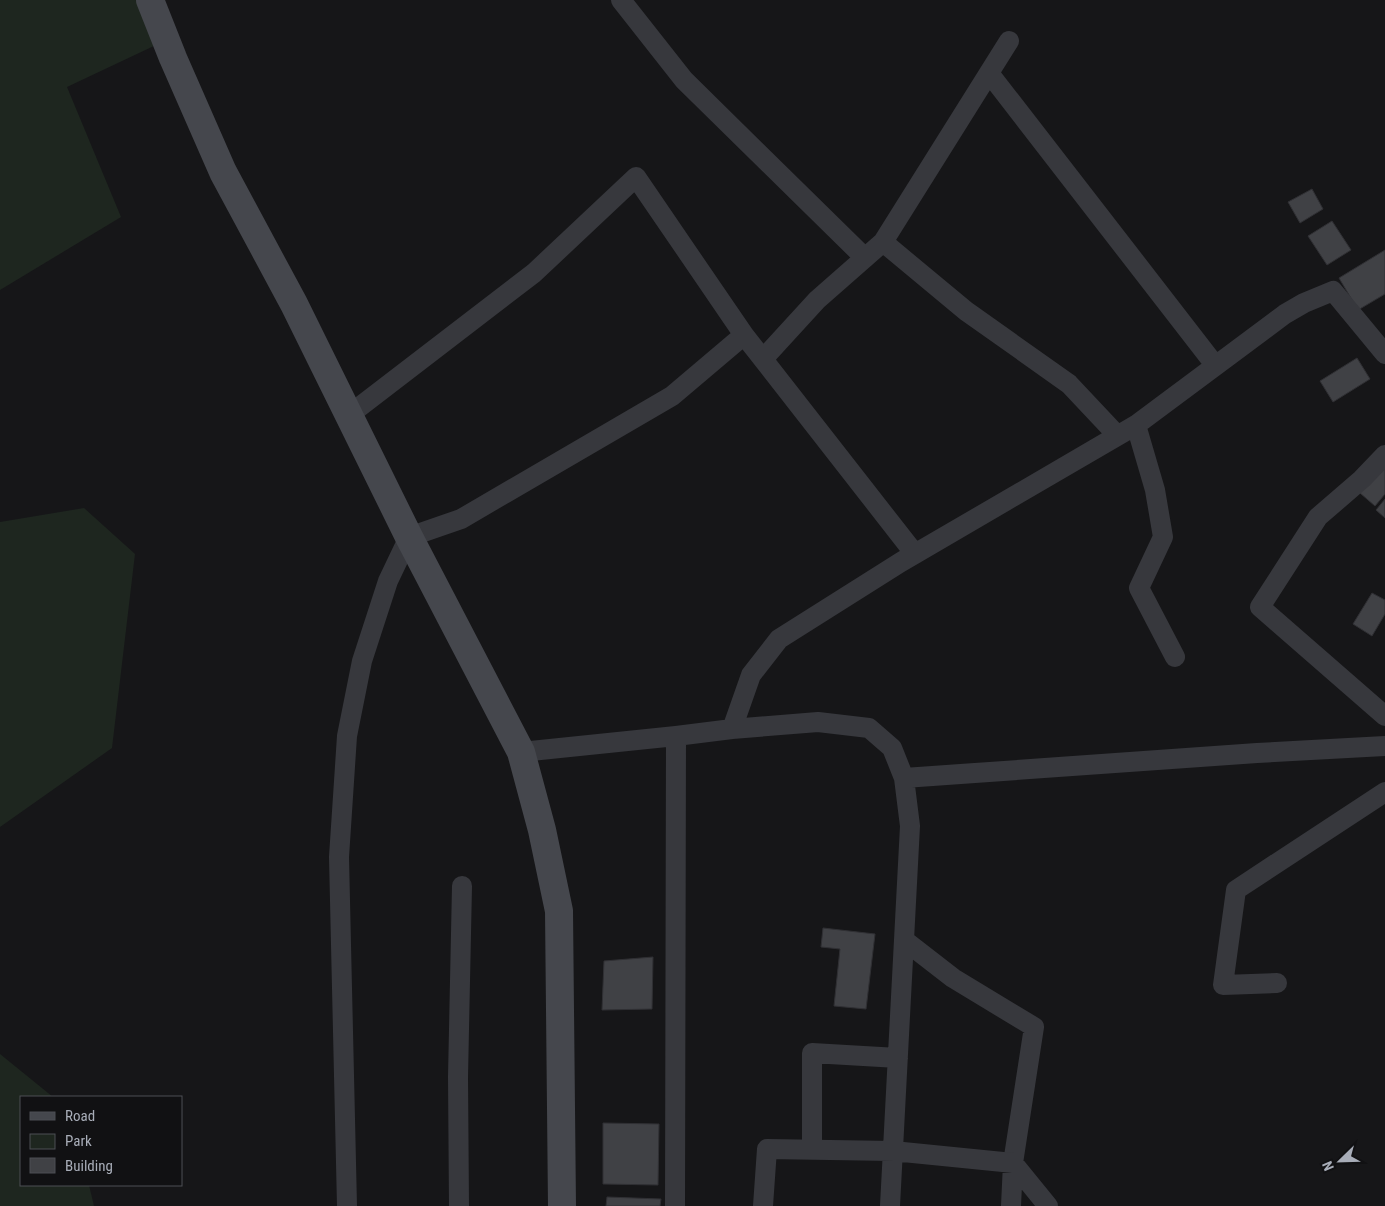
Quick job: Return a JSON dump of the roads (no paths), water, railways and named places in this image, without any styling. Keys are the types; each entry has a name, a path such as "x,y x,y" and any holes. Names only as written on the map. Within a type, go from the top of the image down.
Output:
{"street":[{"path":"150,0 223,172 294,304 409,537 521,752 542,830 559,911 562,1206"},
{"path":"621,0 684,80 864,258"},
{"path":"763,359 817,300 883,242 1009,41"},
{"path":"989,73 1215,365"},
{"path":"349,415 534,273 636,178 744,335 915,554"},
{"path":"883,242 966,311 1069,384 1117,435"},
{"path":"732,728 751,676 779,639 915,554 1136,425 1285,314 1304,303 1333,291 1385,354"},
{"path":"347,1206 339,857 347,736 362,661 388,581 409,537 461,519 672,396 744,335"},
{"path":"1136,425 1155,490 1163,537 1139,588 1175,658"},
{"path":"1385,455 1362,479 1318,517 1260,607 1385,716"},
{"path":"521,752 676,736 732,728 818,722 869,728 892,748 904,778 910,826 890,1206"},
{"path":"675,1206 676,736"},
{"path":"904,778 1256,753 1385,746"},
{"path":"1277,983 1223,985 1236,890 1385,792"},
{"path":"460,1206 458,1077 462,886"},
{"path":"904,940 953,978 1034,1027 1013,1163 1011,1206"},
{"path":"812,1150 812,1054 898,1058"},
{"path":"763,1206 767,1149 893,1151 1013,1163 1048,1206"}]}
